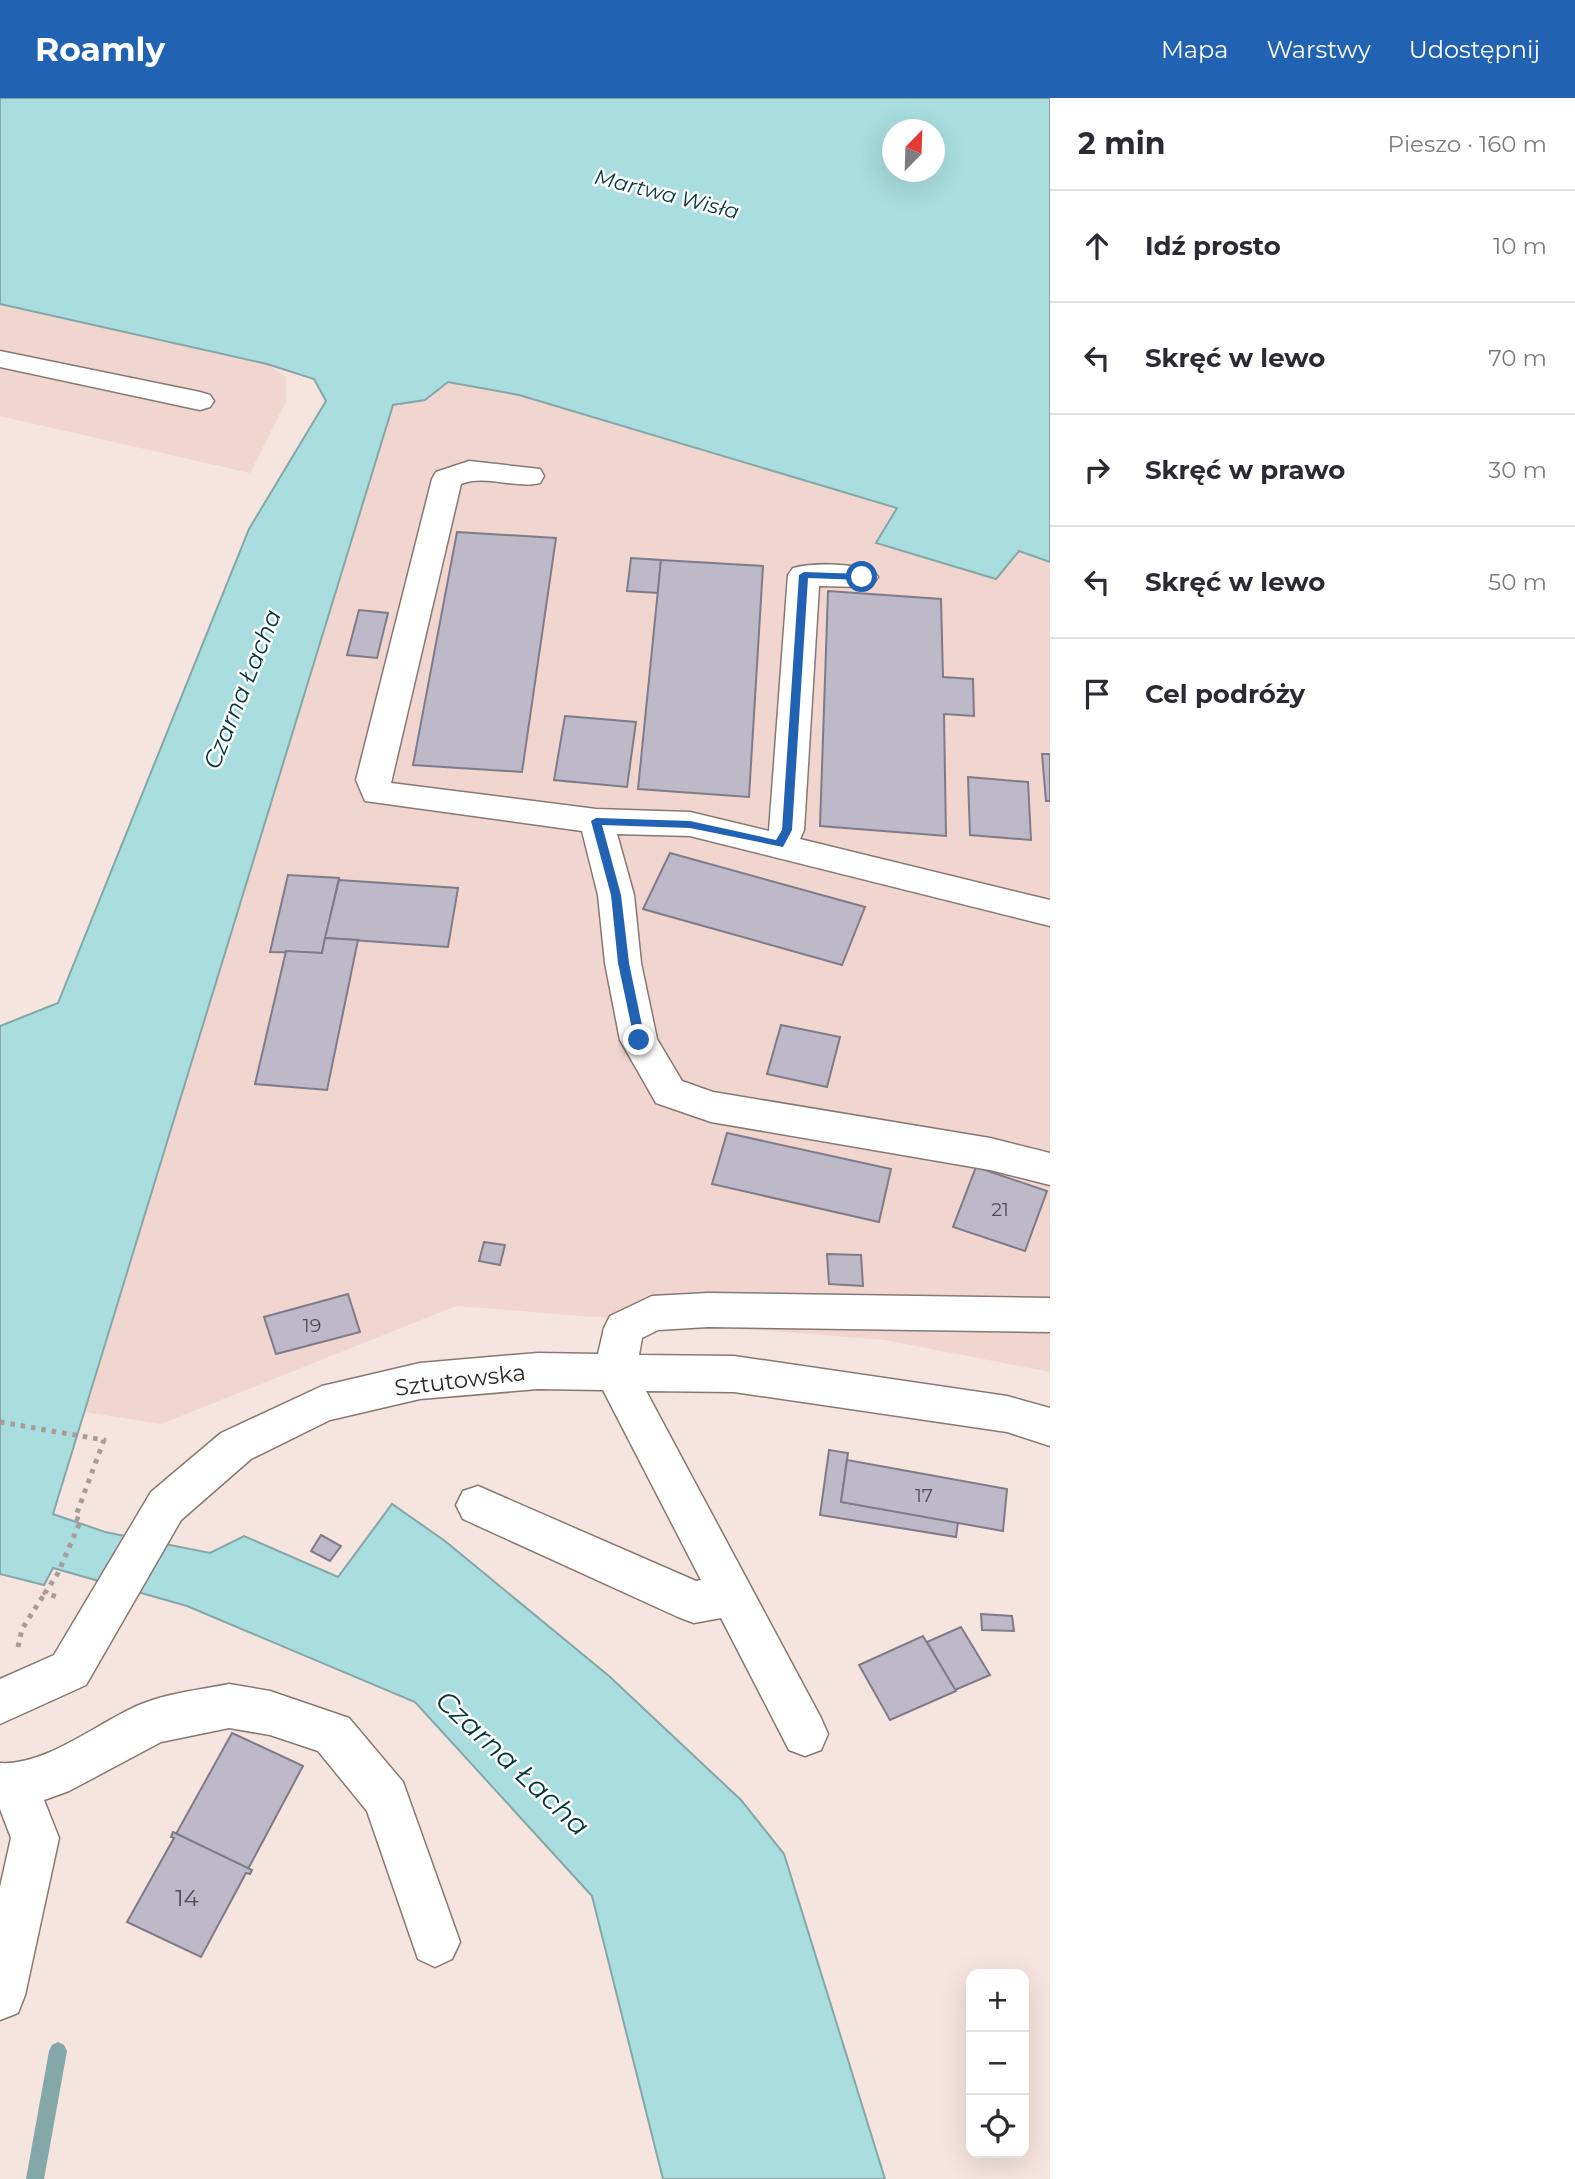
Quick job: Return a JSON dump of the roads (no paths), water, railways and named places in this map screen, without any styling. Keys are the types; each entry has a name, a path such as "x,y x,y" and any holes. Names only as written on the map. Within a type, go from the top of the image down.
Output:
{"street":[{"path":"0,359 200,401"},
{"path":"529,476 469,470 447,480 373,780 377,793 596,821 690,824 1050,913"},
{"path":"779,845 787,830 804,575 862,577"},
{"path":"596,821 616,895 623,963 639,1040 669,1092 711,1107 990,1154 1050,1168"},
{"path":"805,1734 615,1372 624,1328 652,1313 708,1310 1050,1315"},
{"name":"Sztutowska","path":"0,1702 70,1670 84,1607 166,1506 236,1446 322,1404 428,1380 538,1370 734,1374 1007,1414 1050,1427"},
{"path":"478,1505 694,1602 732,1595"},
{"path":"0,1996 35,1838 7,1787 52,1775 154,1721 229,1706 270,1713 333,1734 386,1798 435,1942"}],"water":[{"path":"0,98 1050,98 1050,562 1019,551 996,579 876,543 897,508 519,395 448,382 425,400 393,405 53,1514 105,1532 210,1553 244,1536 338,1577 392,1504 445,1541 609,1676 741,1800 784,1854 885,2179 663,2179 592,1896 415,1702 187,1606 53,1568 44,1585 0,1574 0,1026 58,1003 249,529 326,401 314,379 267,364 0,304"}],"waterway":[{"path":"35,2179 58,2051"}],"water label":[{"name":"Martwa Wisła","path":"667,194"},
{"name":"Czarna Łacha","path":"242,689"},
{"name":"Czarna Łacha","path":"513,1763"}]}
